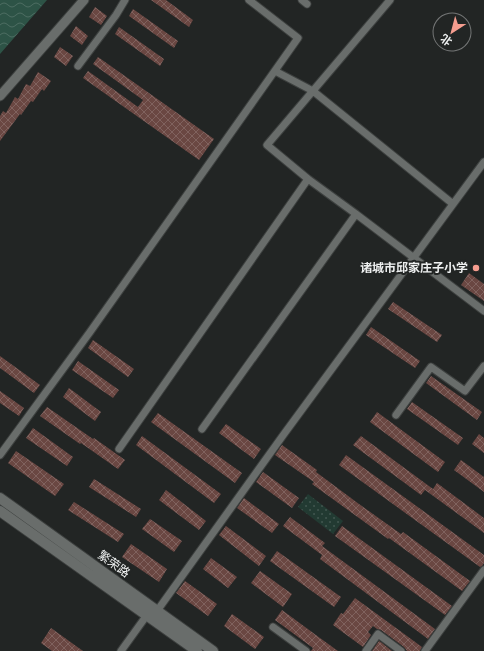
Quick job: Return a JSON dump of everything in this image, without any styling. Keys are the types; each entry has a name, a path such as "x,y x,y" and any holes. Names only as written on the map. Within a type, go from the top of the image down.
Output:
{"main road":[{"name":"繁荣路","path":"0,498 213,651"},
{"name":"繁荣路","path":"0,511 197,651"}],"street":[{"path":"0,96 84,0"},
{"path":"78,66 126,0"},
{"path":"0,455 90,332 298,38 249,0"},
{"path":"390,0 267,145 308,179 484,311"},
{"path":"275,71 313,91 453,204"},
{"path":"157,611 284,434 484,162"},
{"path":"119,449 308,179"},
{"path":"202,429 356,214"},
{"path":"396,415 431,367 465,391 484,366"},
{"path":"425,651 484,570"},
{"path":"121,651 147,615"},
{"path":"273,627 306,651"},
{"path":"366,651 378,634 401,651"}],"shaded area":[{"path":"308,494 343,521 333,534 298,507"}],"water":[{"path":"0,0 47,0 0,54"}],"building":[{"path":"151,0 166,0 193,20 189,27"},
{"path":"95,7 107,16 101,25 89,17"},
{"path":"133,9 178,41 174,48 129,16"},
{"path":"76,26 88,36 82,45 70,36"},
{"path":"119,27 164,59 160,66 115,34"},
{"path":"60,47 73,56 66,66 54,57"},
{"path":"98,57 214,139 199,160 83,78 88,71 138,107 143,100 93,64"},
{"path":"38,72 51,81 44,91 42,89 33,102 31,101 0,141 0,116 3,111 6,113 15,97 18,99 26,84 30,86"},
{"path":"469,273 484,284 484,301 461,285"},
{"path":"393,302 442,335 437,342 388,309"},
{"path":"371,327 420,361 415,368 366,335"},
{"path":"93,340 134,369 128,377 88,348"},
{"path":"0,356 40,385 34,393 0,368"},
{"path":"78,361 119,390 113,398 72,370"},
{"path":"431,376 482,412 477,420 426,383"},
{"path":"69,388 101,412 95,421 63,397"},
{"path":"0,391 24,408 19,416 0,403"},
{"path":"412,402 463,438 458,445 407,409"},
{"path":"47,407 125,460 118,469 81,443 80,444 40,416"},
{"path":"377,412 445,462 438,472 370,422"},
{"path":"158,413 242,473 235,483 151,422"},
{"path":"226,424 261,449 254,459 219,433"},
{"path":"33,428 73,457 67,466 26,438"},
{"path":"479,434 484,438 484,453 472,444"},
{"path":"142,436 221,494 214,503 136,445"},
{"path":"361,436 433,489 437,483 484,518 484,533 425,490 421,495 353,445"},
{"path":"282,445 317,470 316,472 359,504 401,534 403,532 470,581 462,591 389,538 388,539 312,484 314,482 275,455"},
{"path":"16,451 64,484 55,496 8,463"},
{"path":"346,455 484,555 484,563 482,566 480,567 339,465"},
{"path":"461,460 484,477 484,492 454,470"},
{"path":"263,472 299,498 292,508 256,482"},
{"path":"94,479 141,509 136,517 89,487"},
{"path":"166,490 206,521 199,530 159,500"},
{"path":"244,498 279,524 272,533 237,508"},
{"path":"74,502 124,534 118,542 68,510"},
{"path":"290,517 325,543 322,546 435,629 428,639 320,559 322,555 283,526"},
{"path":"150,519 182,541 174,552 142,529"},
{"path":"226,526 266,556 259,566 219,535"},
{"path":"342,526 452,606 445,615 335,536"},
{"path":"131,544 167,569 159,582 122,557"},
{"path":"277,551 341,597 334,607 270,561"},
{"path":"211,558 237,577 228,588 203,569"},
{"path":"260,571 292,594 283,607 251,583"},
{"path":"185,581 217,604 208,616 176,593"},
{"path":"355,598 422,647 420,651 407,651 404,647 381,630 373,626 368,632 371,635 363,647 333,625 341,613 343,614"},
{"path":"282,610 338,651 311,651 313,648 275,620"},
{"path":"232,614 264,637 255,649 224,626"},
{"path":"51,628 83,651 52,651 41,643"},
{"path":"379,641 382,643 392,651 372,651"}],"place":[{"name":"诸城市邱家庄子小学","path":"476,268"}]}
